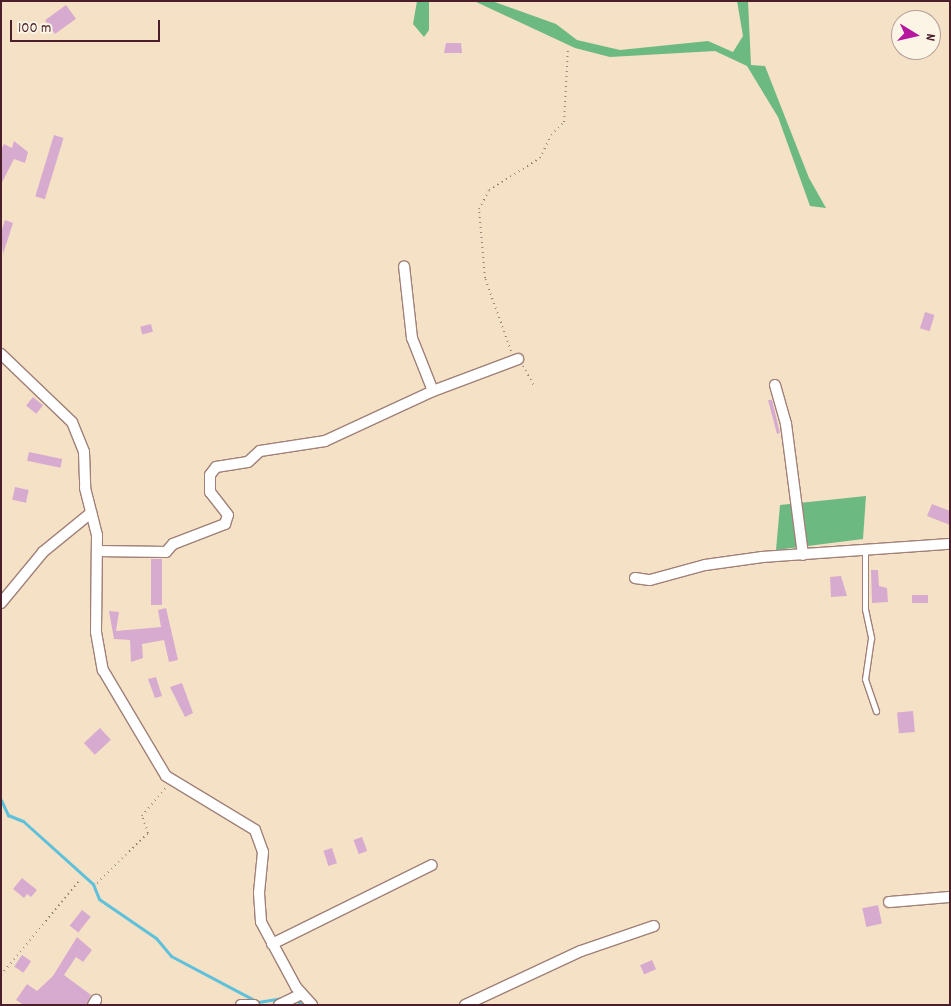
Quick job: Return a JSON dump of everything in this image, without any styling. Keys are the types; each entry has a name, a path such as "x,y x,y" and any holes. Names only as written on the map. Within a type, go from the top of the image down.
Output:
{"street":[{"path":"404,266 412,338 433,391"},
{"path":"1,354 72,422 84,452 85,488 97,552 96,632 103,670 172,779 255,830 263,852 259,893 261,922 302,994 312,1005"},
{"path":"97,552 166,552 172,544 225,524 228,515 210,492 210,475 216,467 248,462 260,451 325,441 433,391 518,359"},
{"path":"775,385 786,424 803,555"},
{"path":"1,604 43,552 91,513"},
{"path":"635,578 650,580 714,564 950,544"},
{"path":"272,944 432,865"},
{"path":"889,902 950,897"},
{"path":"465,1005 581,951 654,926"},
{"path":"279,1005 302,994"},
{"path":"241,1005 254,1005"}],"lane":[{"path":"865,550 865,609 870,638 866,679 876,711"}],"path":[{"path":"534,386 518,359 491,304 480,252 479,209 488,190 540,158 551,135 564,122 568,48"},
{"path":"97,883 148,832 142,816 172,779"},
{"path":"1,975 79,881"}],"green space":[{"path":"417,1 429,1 429,30 424,37 413,24"},
{"path":"474,1 492,1 556,24 577,40 620,50 708,41 733,52 743,36 737,1 748,1 751,65 765,66 809,178 826,208 810,206 778,117 747,66 715,51 610,57 575,48"},
{"path":"866,496 863,539 776,550 780,505"}],"building":[{"path":"66,5 76,19 55,34 45,20"},
{"path":"446,43 461,43 462,53 444,53"},
{"path":"54,135 64,138 45,199 35,196"},
{"path":"14,141 28,152 25,163 14,159 1,184 1,150 4,144 12,148"},
{"path":"5,220 13,223 3,254 1,233"},
{"path":"925,312 935,315 930,331 920,328"},
{"path":"151,324 153,332 142,334 140,327"},
{"path":"33,397 43,405 36,414 26,406"},
{"path":"768,400 772,400 780,433 777,434"},
{"path":"29,452 62,459 60,468 27,461"},
{"path":"15,487 29,490 26,503 12,500"},
{"path":"932,504 950,511 950,525 927,516"},
{"path":"151,559 162,559 162,605 151,605"},
{"path":"871,570 878,570 879,586 887,588 888,602 872,603"},
{"path":"841,576 847,596 831,597 830,577"},
{"path":"912,595 928,595 928,603 912,603"},
{"path":"166,608 178,660 169,662 164,640 142,644 143,658 131,662 130,640 114,639 109,611 119,612 116,631 161,627 158,610"},
{"path":"156,677 162,696 155,698 148,679"},
{"path":"182,683 193,713 185,717 170,687"},
{"path":"913,711 915,732 899,733 897,712"},
{"path":"100,728 111,740 95,755 84,743"},
{"path":"362,837 367,851 359,854 354,840"},
{"path":"332,848 337,863 328,866 323,851"},
{"path":"22,878 37,890 31,897 27,894 24,898 13,889"},
{"path":"878,905 882,924 866,927 862,908"},
{"path":"82,910 91,917 78,933 70,926"},
{"path":"77,937 92,950 83,962 76,957 64,975 91,995 86,1005 24,1005 16,1000 27,984 37,991 53,976"},
{"path":"22,955 31,961 23,973 14,967"},
{"path":"652,960 656,969 644,974 640,965"}],"waterway":[{"path":"1,800 8,815 23,821 93,884 99,899 156,938 171,956 258,1002 283,998"},
{"path":"296,999 301,1005"}]}
